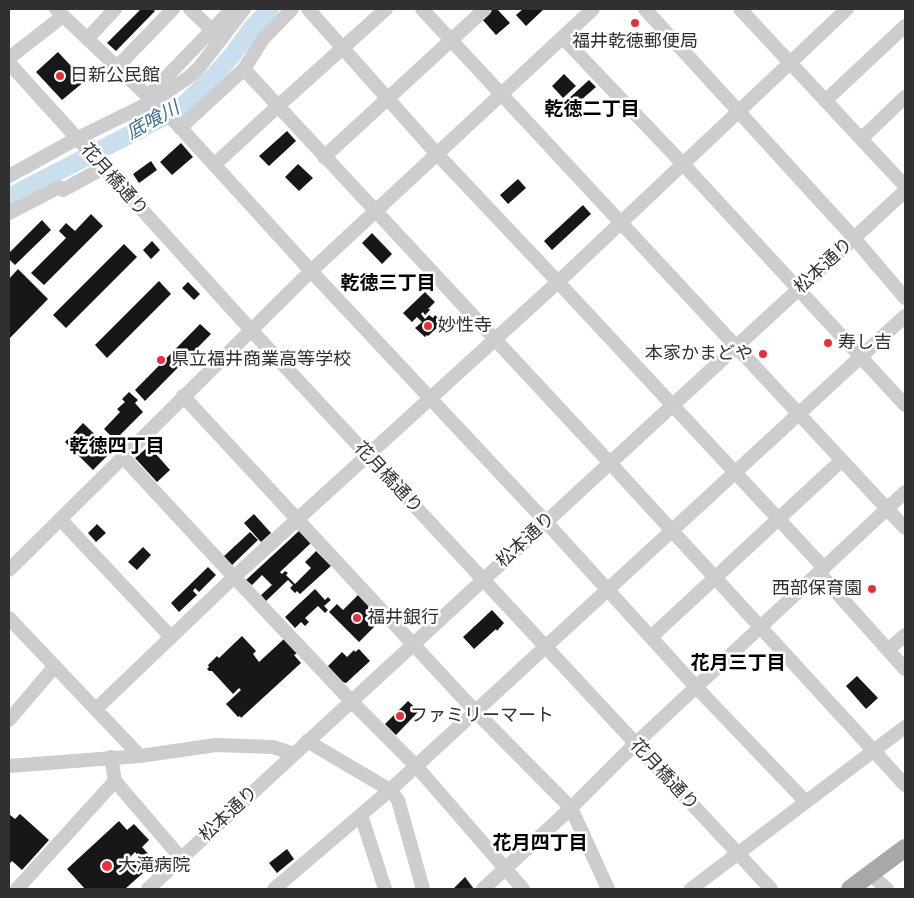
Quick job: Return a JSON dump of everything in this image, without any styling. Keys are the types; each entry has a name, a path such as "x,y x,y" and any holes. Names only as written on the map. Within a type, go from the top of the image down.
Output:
{"main road":[{"path":"850,889 905,848"}],"street":[{"path":"87,39 116,9"},
{"path":"117,67 174,9"},
{"path":"190,9 212,30"},
{"path":"153,101 232,9"},
{"path":"9,176 153,101 194,73 244,9"},
{"path":"179,127 244,69 263,39 292,9"},
{"path":"308,9 437,154 779,519 905,669"},
{"path":"214,165 386,9"},
{"path":"422,9 905,528"},
{"path":"324,157 485,9"},
{"path":"9,570 122,456 311,271 593,9"},
{"path":"645,9 854,238 905,298"},
{"path":"96,709 234,577 494,338 558,282 847,9"},
{"path":"747,11 790,64 905,186"},
{"path":"9,58 59,12 179,127 546,522 696,687 806,802"},
{"path":"825,101 905,26"},
{"path":"563,38 683,164 905,405"},
{"name":"花月橋通り","path":"9,63 78,141 367,456 772,889"},
{"path":"244,69 374,212 610,463 905,785"},
{"path":"861,139 905,97"},
{"path":"9,213 59,186 63,190 100,165"},
{"name":"松本通り","path":"148,889 905,191"},
{"path":"278,888 390,790 905,316"},
{"path":"183,396 475,711 571,808 605,888"},
{"path":"122,456 351,701 416,766 523,889"},
{"path":"651,638 842,460"},
{"path":"483,889 905,492"},
{"path":"60,519 171,637"},
{"path":"9,618 140,756"},
{"path":"888,650 905,635"},
{"path":"9,720 55,666"},
{"path":"691,889 905,727"},
{"path":"307,741 390,790 398,800 422,889"},
{"path":"9,766 140,756 216,745 273,747 294,754"},
{"path":"111,757 115,782 181,858"},
{"path":"9,887 15,889 115,782"},
{"path":"362,815 385,889"},
{"path":"870,874 887,889"}],"building":[{"path":"141,9 152,9 155,11 116,51 107,43"},
{"path":"492,9 497,9 510,23 496,35 481,18"},
{"path":"523,9 544,9 526,26 516,15"},
{"name":"日新公民館","path":"58,52 85,81 62,100 36,72"},
{"path":"564,74 576,86 563,98 552,86"},
{"path":"589,80 596,87 573,107 567,100"},
{"path":"287,131 296,141 269,166 259,156"},
{"path":"181,143 193,157 172,175 160,162"},
{"path":"151,161 157,170 139,183 133,174"},
{"path":"298,164 313,178 299,191 285,177"},
{"path":"518,179 526,188 508,204 500,195"},
{"path":"583,205 591,214 552,250 544,241"},
{"path":"91,214 103,226 44,285 31,273 66,238 59,231 66,223 75,231"},
{"path":"42,220 51,230 15,265 9,259 9,253"},
{"path":"372,233 392,254 382,264 362,243"},
{"path":"152,241 160,250 151,259 143,250"},
{"path":"124,244 137,257 66,328 53,315"},
{"path":"18,269 48,299 9,339 9,279"},
{"path":"159,281 171,294 107,358 95,345"},
{"path":"188,282 200,294 194,300 182,288"},
{"path":"425,292 435,302 428,308 430,310 425,315 423,312 421,314 425,319 429,315 433,318 435,315 441,321 437,324 439,326 425,337 415,328 422,322 417,317 412,322 403,313"},
{"path":"200,324 211,334 145,401 135,390"},
{"path":"129,392 138,400 135,403 143,412 115,440 104,429 120,412 117,409 125,402 122,399"},
{"path":"83,423 112,451 93,470 65,442"},
{"path":"149,446 170,470 157,482 135,458"},
{"path":"254,514 271,533 261,542 244,523"},
{"path":"97,524 106,533 96,542 88,533"},
{"path":"300,530 311,543 280,572 282,574 285,571 288,573 286,575 295,584 311,568 305,562 316,551 331,566 300,594 297,591 295,593 290,588 293,585 288,580 266,601 261,595 272,585 262,575 252,585 246,580"},
{"path":"250,532 258,540 231,566 223,557"},
{"path":"143,547 151,555 137,570 128,562"},
{"path":"208,567 216,575 199,592 195,588 193,591 197,595 179,612 171,603"},
{"path":"315,589 325,600 328,597 331,600 324,606 328,610 325,613 318,606 305,618 309,622 305,626 301,622 295,628 285,617"},
{"path":"358,595 379,617 372,624 374,627 359,642 329,612 337,604 343,610"},
{"path":"492,610 504,623 474,649 463,637"},
{"path":"242,636 256,651 253,654 259,662 284,639 297,653 294,655 301,663 241,718 226,704 241,690 239,688 233,694 212,671 207,669 208,665 217,656 219,658"},
{"path":"359,649 370,661 346,683 343,682 328,666 342,652 347,657 354,650 355,652"},
{"path":"857,676 878,698 866,709 846,686"},
{"path":"408,701 419,711 396,735 385,724"},
{"path":"9,814 15,819 20,814 49,840 22,870 12,861 9,864"},
{"path":"119,821 127,830 134,824 149,840 142,847 154,860 148,865 135,852 129,858 143,873 125,889 85,889 67,869"},
{"path":"287,849 294,859 277,873 269,863"},
{"path":"465,877 474,889 455,889 454,888"}],"waterway":[{"name":"底喰川","path":"9,197 179,109 215,75 251,29 270,9"}],"place":[{"name":"福井乾徳郵便局","path":"635,23"},
{"name":"日新公民館","path":"60,76"},
{"name":"妙性寺","path":"428,326"},
{"name":"寿し吉","path":"828,343"},
{"name":"本家かまどや","path":"763,354"},
{"name":"県立福井商業高等学校","path":"161,360"},
{"name":"西部保育園","path":"872,589"},
{"name":"福井銀行","path":"357,618"},
{"name":"ファミリーマート","path":"400,716"},
{"name":"大滝病院","path":"107,866"}],"district":[{"name":"乾徳二丁目","path":"592,110"},
{"name":"乾徳三丁目","path":"388,284"},
{"name":"乾徳四丁目","path":"117,447"},
{"name":"花月三丁目","path":"738,664"},
{"name":"花月四丁目","path":"540,844"}]}
